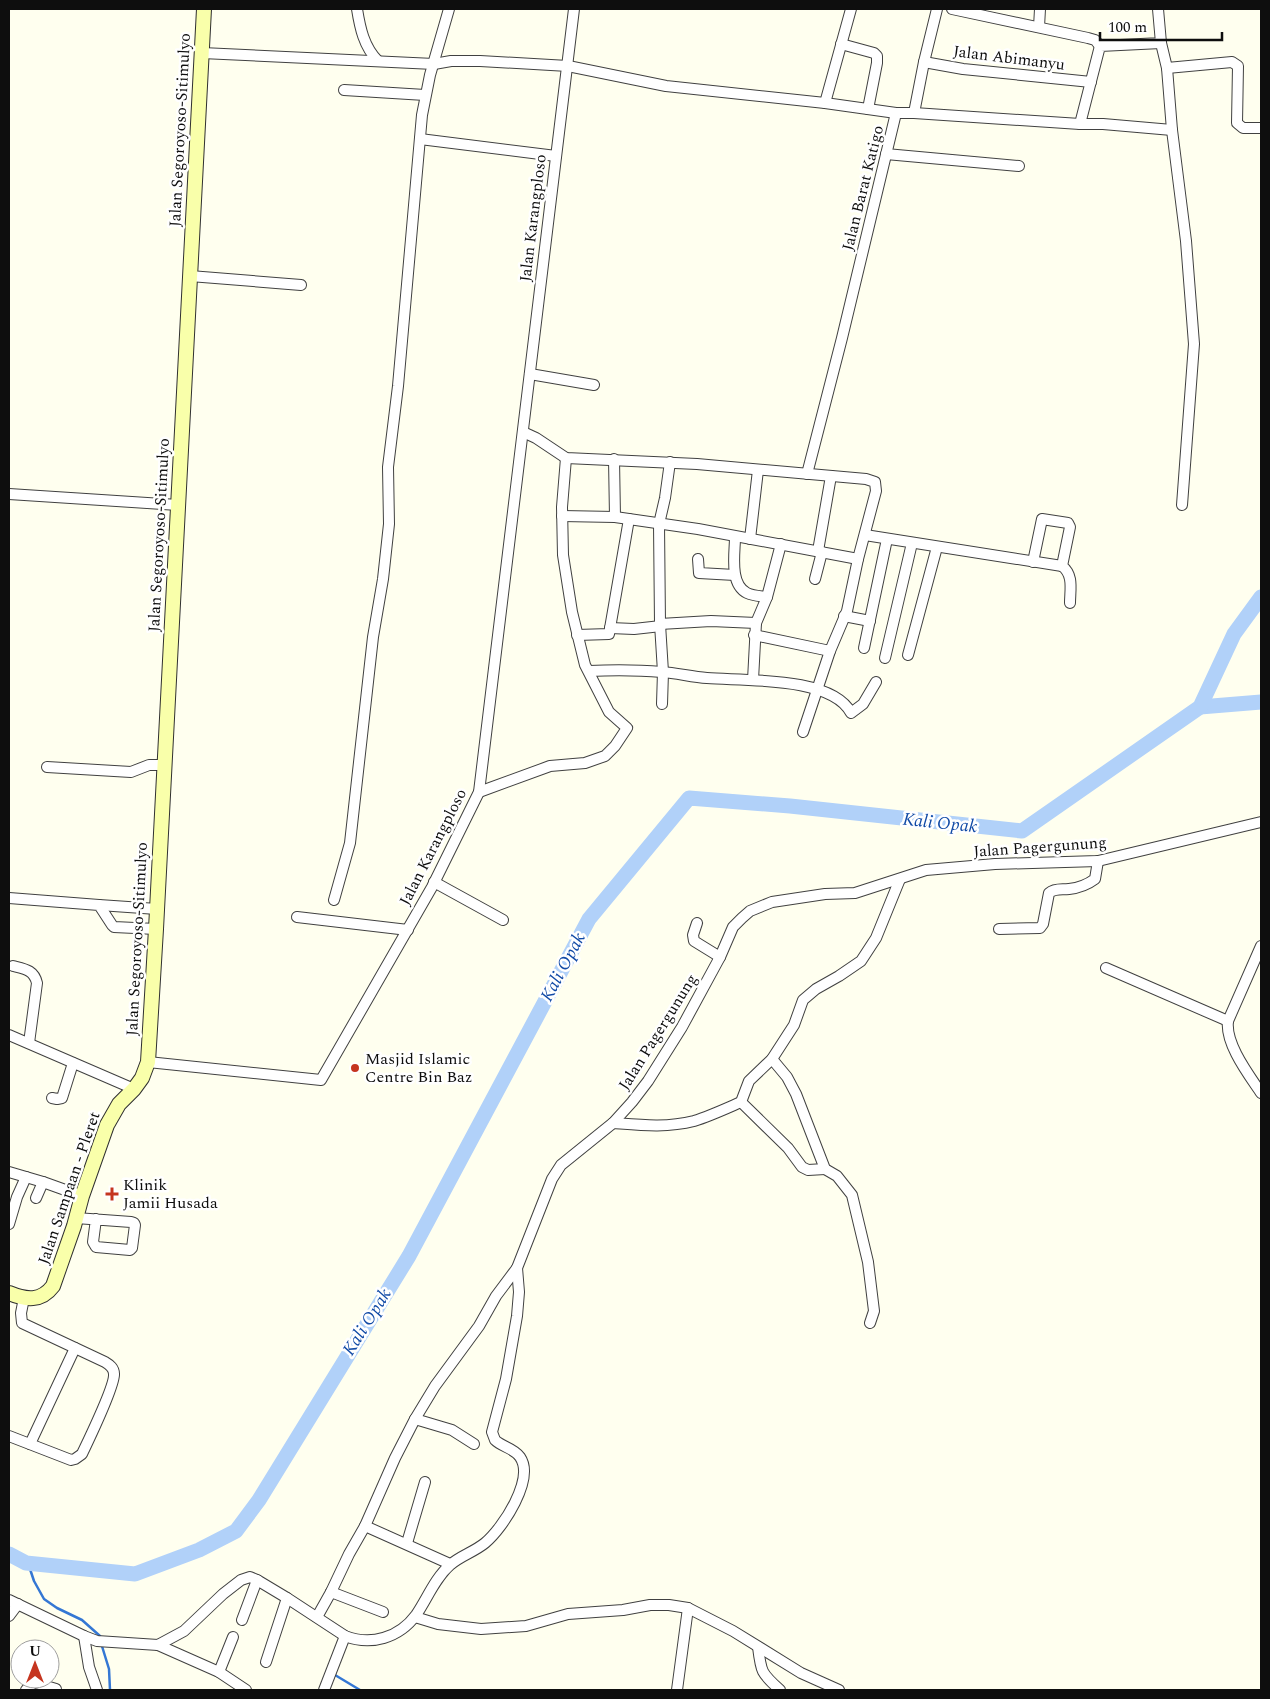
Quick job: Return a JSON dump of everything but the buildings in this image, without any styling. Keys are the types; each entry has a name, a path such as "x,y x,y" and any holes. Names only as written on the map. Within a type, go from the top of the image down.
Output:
{"main road":[{"name":"Jalan Segoroyoso-Sitimulyo","path":"148,1062 204,9"},
{"name":"Jalan Sampaan - Pleret","path":"9,1294 24,1298 38,1298 48,1292 53,1286 82,1196 110,1119 119,1104 134,1089 146,1072 148,1062"}],"street":[{"path":"357,9 363,37 371,55 378,61"},
{"path":"334,900 350,843 373,637 383,579 389,524 388,467 398,386 425,95 449,9"},
{"name":"Jalan Karangploso","path":"148,1062 321,1080 346,1033 408,930 479,792 574,9"},
{"path":"825,103 851,9"},
{"path":"914,113 937,9"},
{"path":"952,9 1088,38 1095,40 1100,46"},
{"path":"1039,27 1040,9"},
{"path":"1158,9 1161,43 1167,68 1172,130 1186,241 1195,355 1190,392 1182,505"},
{"path":"1100,46 1161,43"},
{"path":"841,44 874,52 877,56 868,109"},
{"path":"1080,124 1100,46"},
{"path":"202,53 434,64 480,62 568,66 666,86 825,103 896,113"},
{"name":"Jalan Abimanyu","path":"924,62 973,70 1091,82"},
{"path":"1167,68 1232,62 1238,66 1237,122 1243,128 1261,128"},
{"path":"344,90 425,95"},
{"name":"Jalan Barat Katigo","path":"807,474 896,113 1103,124 1172,130"},
{"path":"420,139 556,156"},
{"path":"886,154 1019,166"},
{"path":"190,276 302,284"},
{"path":"530,374 594,386"},
{"path":"523,432 536,438 566,458 670,462 866,479 875,482 876,491 844,616 830,651 803,732"},
{"path":"479,792 550,766 585,764 605,756 615,746 627,728 609,712 585,665 577,635 563,555 562,516 566,458"},
{"path":"614,460 615,517"},
{"path":"662,704 663,672 660,625 659,524 670,462"},
{"path":"750,539 758,470"},
{"path":"815,580 831,476"},
{"path":"9,494 178,505"},
{"path":"562,516 615,517 698,529 858,559"},
{"path":"1033,562 1039,526 1042,519 1045,518 1068,522 1070,526 1062,566"},
{"path":"577,635 609,634 629,519"},
{"path":"865,535 1062,566 1070,578 1070,603"},
{"path":"735,537 736,580 745,592 767,597"},
{"path":"864,648 887,539"},
{"path":"885,658 912,543"},
{"path":"753,680 756,623 767,597 781,544"},
{"path":"908,654 937,547"},
{"path":"698,559 699,572 735,575"},
{"path":"844,616 870,621"},
{"path":"610,628 634,629 711,621 756,623"},
{"path":"754,635 830,651"},
{"path":"589,671 663,672 705,678 770,680 791,683 817,690 844,703 851,713 863,704 876,682"},
{"path":"47,768 131,772 150,765 165,765"},
{"name":"Jalan Pagergunung","path":"257,1580 345,1636 366,1642 385,1638 399,1630 415,1616 450,1564 474,1551 494,1534 521,1492 524,1480 524,1467 519,1456 495,1440 492,1432 506,1379 517,1316 519,1292 517,1268 537,1214 561,1165 613,1123 648,1081 682,1027 720,957 733,927 746,914 772,902 825,894 855,893 926,870 995,864 1098,861 1261,822"},
{"path":"999,929 1040,928 1043,924 1049,893 1052,890 1071,889 1088,884 1095,879 1098,861"},
{"path":"613,1123 666,1126 694,1120 741,1102 749,1081 772,1059 794,1026 803,1000 816,989 861,961 876,938 900,879"},
{"path":"434,882 504,920"},
{"path":"9,898 157,909"},
{"path":"99,905 114,927 156,930"},
{"path":"297,917 408,930"},
{"path":"697,923 693,935 694,941 720,957"},
{"path":"1261,946 1228,1021 1227,1029 1242,1064 1261,1093"},
{"path":"13,966 29,970 36,977 37,983 29,1043"},
{"path":"1106,968 1228,1021"},
{"path":"9,1035 134,1089"},
{"path":"772,1059 787,1077 796,1094 825,1169"},
{"path":"52,1098 62,1098 74,1063"},
{"path":"741,1102 788,1148 802,1167 808,1170 825,1169 837,1176 852,1195 868,1262 874,1311 870,1323"},
{"path":"9,1172 82,1196"},
{"path":"9,1224 26,1177"},
{"path":"36,1198 43,1182"},
{"path":"76,1218 96,1219 134,1223 132,1248 130,1250 96,1247 93,1242 96,1219"},
{"path":"316,1616 331,1592 365,1526 395,1458 415,1419 448,1366 478,1326 496,1296 517,1268"},
{"path":"9,1436 71,1460 75,1459 82,1454 114,1376 113,1368 106,1362 22,1323 21,1313 24,1298"},
{"path":"30,1444 75,1348"},
{"path":"415,1419 452,1430 474,1444"},
{"path":"407,1543 424,1482"},
{"path":"365,1526 407,1543 450,1564"},
{"path":"158,1645 184,1631 223,1594 241,1580 250,1577 257,1580 242,1620"},
{"path":"331,1592 383,1612"},
{"path":"266,1662 287,1598"},
{"path":"9,1616 14,1602 84,1636 101,1641 158,1645 219,1672 252,1690"},
{"path":"415,1616 438,1624 481,1629 526,1626 568,1614 623,1610 650,1605 688,1608 733,1631 801,1673 839,1690"},
{"path":"677,1690 688,1608"},
{"path":"84,1636 89,1667 97,1690"},
{"path":"324,1690 345,1636"},
{"path":"219,1672 233,1638"},
{"path":"758,1646 761,1671 780,1690"}],"waterway":[{"name":"Kali Opak","path":"9,1554 26,1563 135,1574 199,1550 236,1531 259,1500 409,1256 589,919 689,798 790,806 1022,831 1200,707 1234,634 1261,597"},
{"path":"1200,707 1261,702"},
{"path":"28,1563 34,1581 44,1599 57,1608 82,1620 100,1638"},
{"path":"101,1643 109,1669 110,1690"},
{"path":"335,1675 360,1690"}],"place":[{"name":"Masjid Islamic Centre Bin Baz","path":"355,1068"},
{"name":"Klinik Jamii Husada","path":"112,1194"}]}
